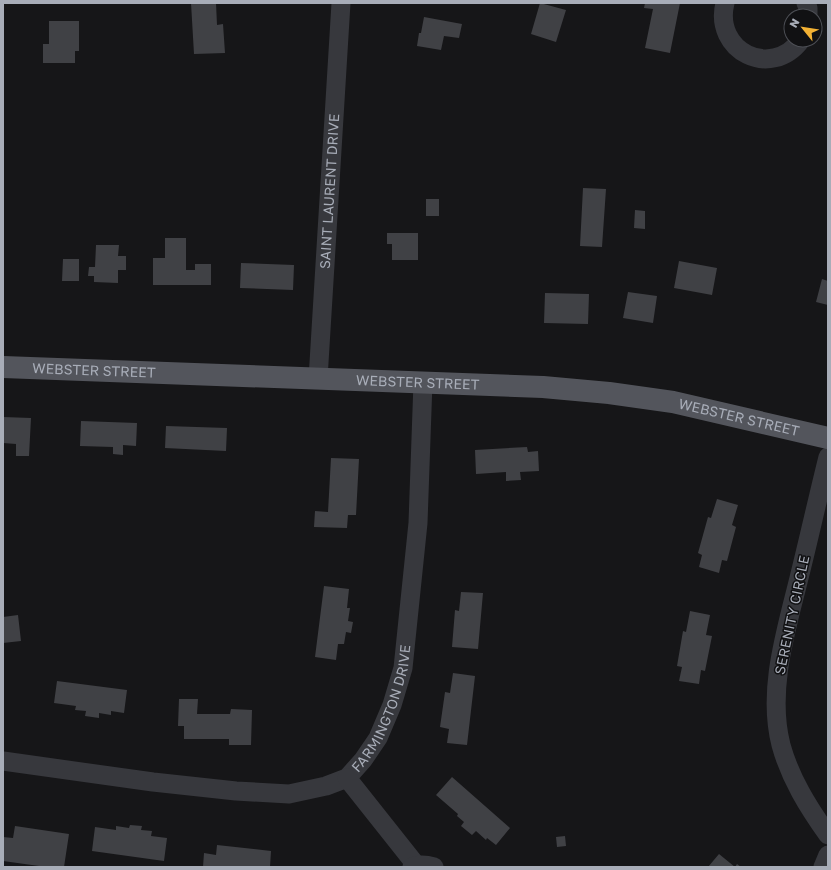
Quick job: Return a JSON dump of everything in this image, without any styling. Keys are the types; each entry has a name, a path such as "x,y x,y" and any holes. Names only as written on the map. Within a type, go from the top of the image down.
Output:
{"main road":[{"name":"WEBSTER STREET","path":"3,367 544,387 608,393 673,402 828,438"}],"street":[{"name":"SAINT LAURENT DRIVE","path":"318,379 341,3"},
{"path":"725,3 723,18 726,32 733,44 743,53 756,58 770,59 783,56 795,48"},
{"name":"FARMINGTON DRIVE","path":"3,761 153,782 236,791 289,794 326,786 347,778 363,760 378,738 392,705 403,668 418,523 423,382"},
{"name":"SERENITY CIRCLE","path":"828,457 785,636 778,679 777,701 781,743 786,763 798,788 828,836"},
{"path":"347,778 421,866"},
{"path":"823,867 828,855"}],"building":[{"path":"191,3 216,3 217,25 223,24 225,53 194,54"},
{"path":"540,3 566,10 556,42 531,34"},
{"path":"645,3 680,3 670,53 645,48 653,9 644,8"},
{"path":"424,17 462,24 459,38 444,36 441,50 417,46"},
{"path":"49,21 79,21 79,51 75,51 75,63 43,63 43,44 49,44"},
{"path":"583,188 606,189 602,247 580,246"},
{"path":"426,199 439,199 439,216 426,216"},
{"path":"635,210 645,211 645,229 634,228"},
{"path":"387,233 418,233 418,260 392,260 392,244 387,244"},
{"path":"165,238 186,238 186,270 195,270 195,264 211,264 211,285 153,285 153,258 165,258"},
{"path":"96,245 119,245 118,256 126,256 126,270 118,270 118,283 94,282 94,276 88,276 89,267 95,267"},
{"path":"63,259 79,259 79,281 62,281"},
{"path":"679,261 717,268 712,295 674,288"},
{"path":"241,263 294,265 293,290 240,288"},
{"path":"822,279 828,281 828,305 816,302"},
{"path":"628,292 657,296 653,323 623,318"},
{"path":"545,293 589,294 588,324 544,323"},
{"path":"3,417 31,418 29,456 16,456 16,444 3,443"},
{"path":"81,421 137,423 136,446 123,445 123,455 113,454 113,447 80,446"},
{"path":"166,426 227,428 226,451 165,448"},
{"path":"527,447 528,452 538,451 539,471 520,472 521,480 506,481 506,472 476,474 475,450"},
{"path":"331,458 359,459 356,515 348,515 347,528 314,527 315,511 328,512"},
{"path":"717,499 738,505 732,525 736,527 727,561 722,560 719,573 699,567 702,555 698,553 708,517 711,518"},
{"path":"324,586 349,589 347,608 350,608 348,621 353,622 351,633 346,632 344,644 338,644 336,660 315,657"},
{"path":"461,592 483,593 478,649 452,647 455,610 459,611"},
{"path":"690,611 710,615 706,635 712,636 705,671 701,670 699,684 679,681 682,667 677,666 683,631 686,632"},
{"path":"18,615 21,641 3,643 3,617"},
{"path":"453,673 475,676 467,745 447,743 449,729 440,727 445,692 450,693"},
{"path":"57,681 127,690 124,713 111,711 111,715 99,713 99,718 85,716 86,711 75,710 76,706 54,703"},
{"path":"179,699 198,699 197,714 230,714 231,709 252,710 251,745 229,745 229,739 184,739 184,726 178,726"},
{"path":"452,777 510,828 496,845 487,838 486,840 476,831 472,835 461,826 464,822 457,816 458,814 436,795"},
{"path":"130,825 142,826 141,830 152,831 151,836 167,838 164,861 92,851 95,827 116,830 116,826 129,828"},
{"path":"15,826 69,834 64,867 39,867 3,861 3,837 13,838"},
{"path":"565,836 566,846 557,847 556,837"},
{"path":"217,845 271,851 270,867 203,867 204,853 216,855"},
{"path":"719,854 735,867 708,867"}]}
